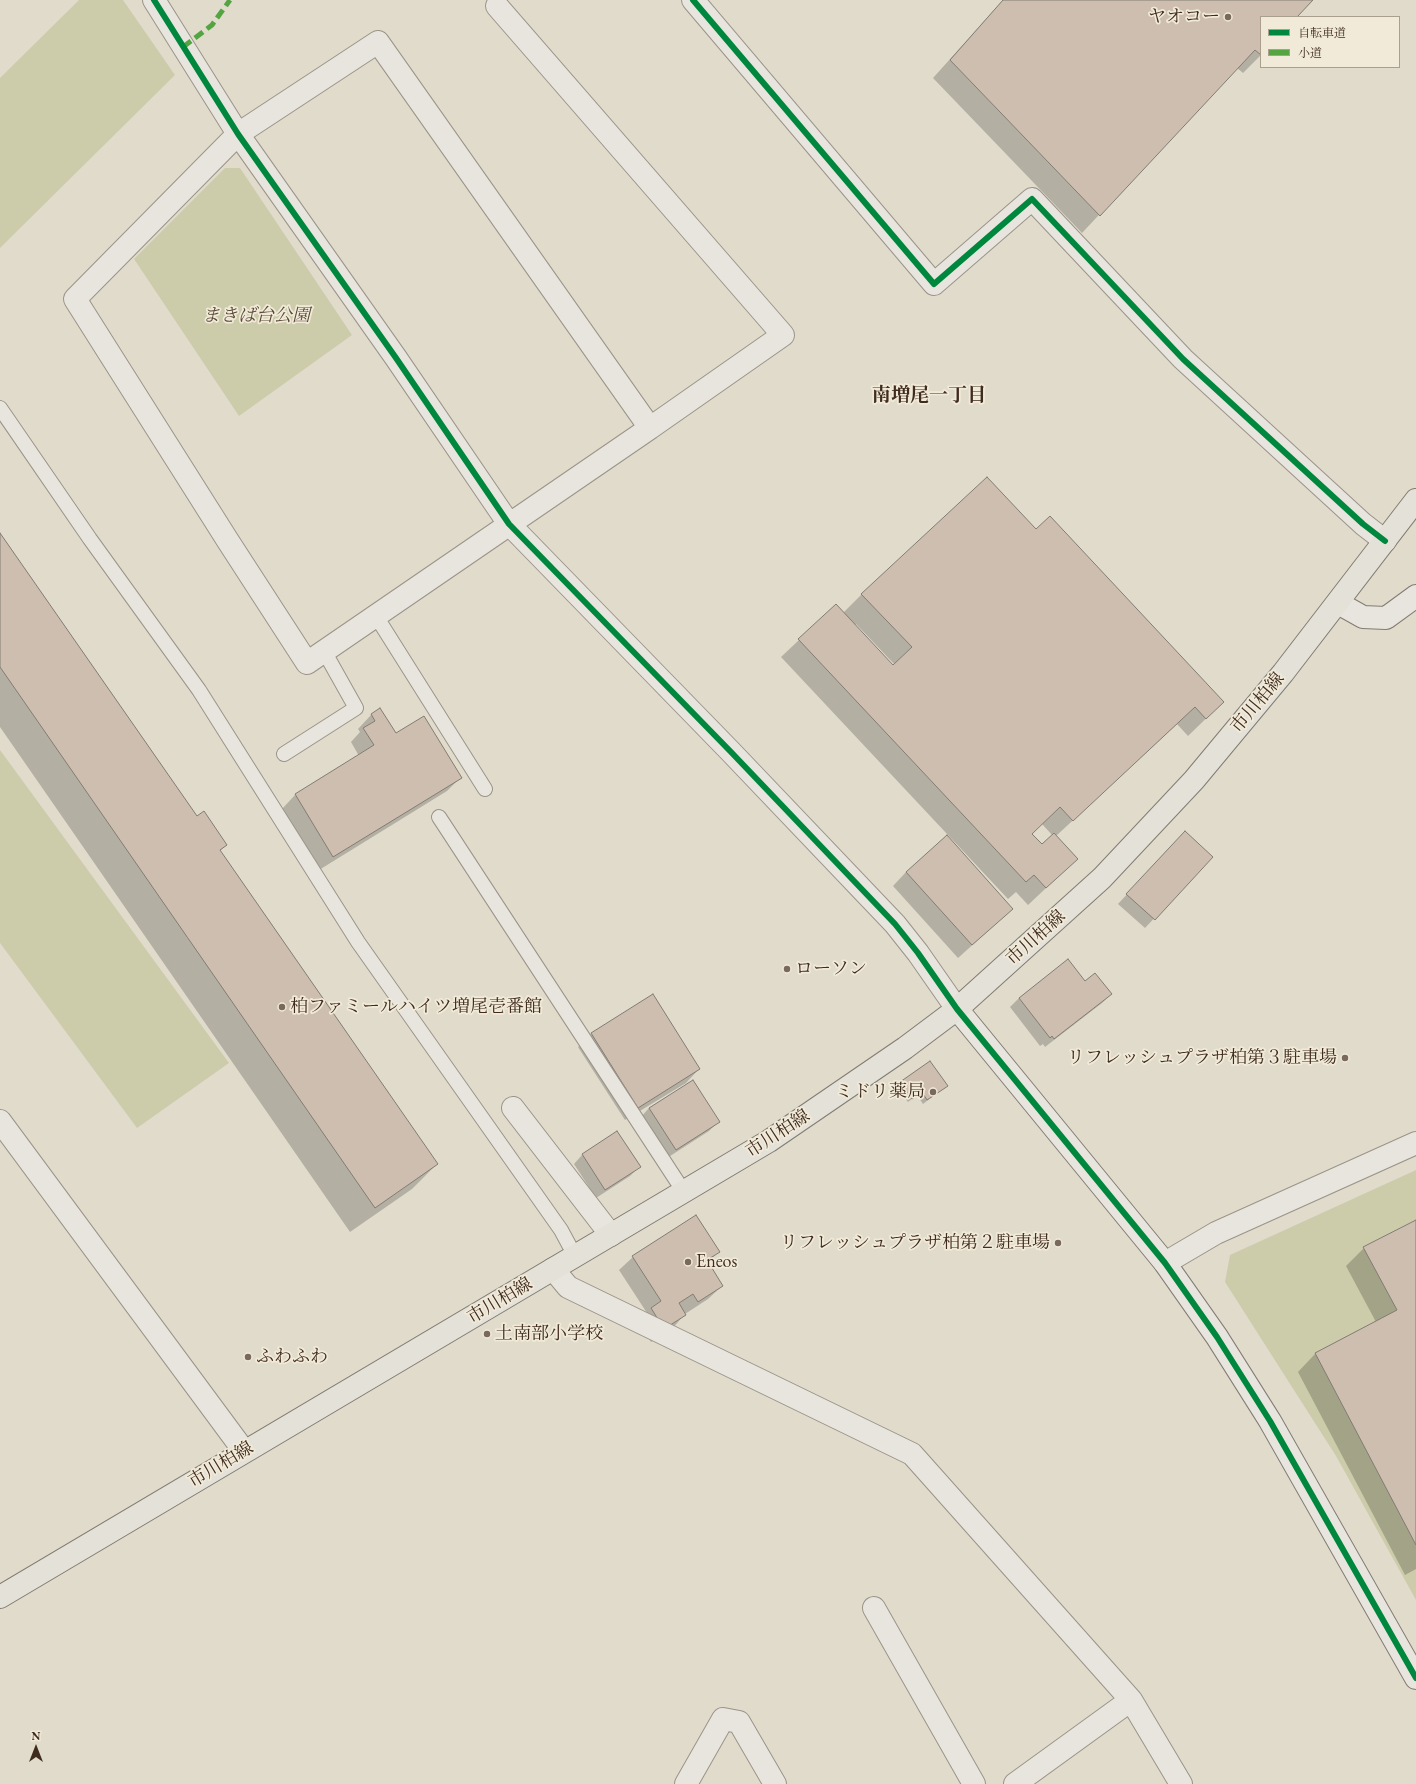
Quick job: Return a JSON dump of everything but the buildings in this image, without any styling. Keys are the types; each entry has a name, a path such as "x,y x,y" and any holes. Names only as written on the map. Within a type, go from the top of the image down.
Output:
{"main road":[{"name":"市川柏線","path":"0,1597 769,1141 905,1048 957,1009 1102,878 1194,780 1284,673 1416,500"}],"street":[{"path":"154,0 238,134 396,358 509,524 732,752 895,924 918,953 957,1009 1165,1263 1217,1337 1270,1421 1416,1678"},
{"path":"693,0 934,284 1032,199 1183,359 1363,524 1385,541"},
{"path":"497,6 783,335 650,428 307,662 228,541 75,299 238,134 378,42 650,428"},
{"path":"1338,603 1363,617 1386,618 1416,596"},
{"path":"514,1108 611,1235"},
{"path":"0,1121 244,1451"},
{"path":"1165,1263 1216,1233 1416,1143"},
{"path":"553,1269 568,1287 912,1454 1131,1700 1181,1784"},
{"path":"874,1608 974,1784"},
{"path":"1015,1784 1131,1700"},
{"path":"686,1784 723,1719 739,1722 775,1784"}],"lane":[{"path":"0,408 90,539 199,690 358,942 561,1230 575,1256"},
{"path":"376,616 485,789"},
{"path":"284,754 356,708 324,651"},
{"path":"439,817 684,1192"}],"green space":[{"path":"79,0 123,0 175,75 0,248 0,78"},
{"name":"まきば台公園","path":"225,168 240,168 352,335 239,416 134,259"},
{"path":"0,750 229,1063 137,1128 0,943"},
{"path":"1416,1170 1416,1600 1336,1456 1225,1282 1230,1255"}],"marked path":[{"path":"183,47 212,25 230,0"}],"cycle path":[{"path":"154,0 238,134 396,358 509,524 731,752 895,924 918,953 957,1009 1165,1263 1217,1337 1270,1421 1416,1678"},
{"path":"693,0 934,284 1032,199 1183,359 1363,524 1385,541"}],"place":[{"name":"ヤオコー","path":"1228,17"},
{"name":"ローソン","path":"787,969"},
{"name":"柏ファミールハイツ増尾壱番館","path":"282,1007"},
{"name":"リフレッシュプラザ柏第３駐車場","path":"1345,1058"},
{"name":"ミドリ薬局","path":"933,1092"},
{"name":"リフレッシュプラザ柏第２駐車場","path":"1058,1243"},
{"name":"Eneos","path":"688,1262"},
{"name":"土南部小学校","path":"487,1334"},
{"name":"ふわふわ","path":"248,1357"}],"district":[{"name":"南増尾一丁目","path":"929,396"}]}
